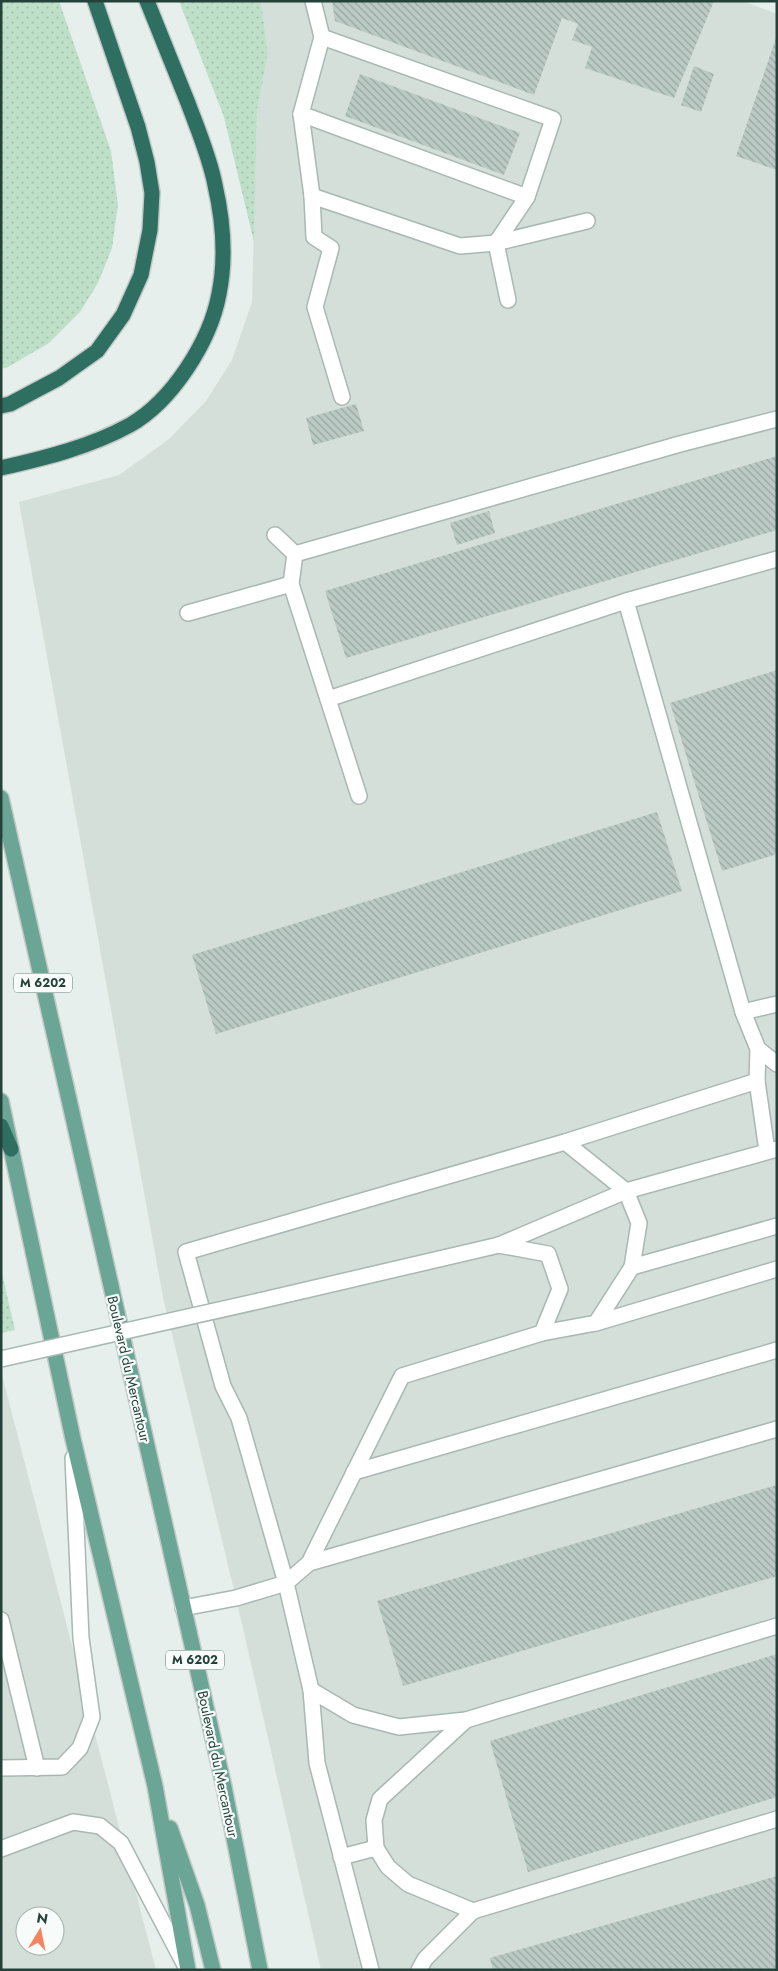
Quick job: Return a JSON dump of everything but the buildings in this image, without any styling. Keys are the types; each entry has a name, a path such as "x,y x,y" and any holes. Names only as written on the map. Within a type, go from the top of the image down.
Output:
{"highway":[{"path":"1,406 10,404 59,378 97,351 123,315 141,275 150,230 152,193 147,162 138,127 95,1"},
{"path":"1,468 55,456 130,424 158,404 180,378 210,327 219,294 223,254 221,221 215,184 198,129 147,1"},
{"path":"1,1126 11,1149"}],"main road":[{"name":"Boulevard du Mercantour","path":"1,798 224,1787 255,1940"},
{"path":"1,1101 73,1439 155,1786 187,1970"},
{"path":"155,1786 197,1905 213,1970"},
{"name":"M 6202","path":"255,1940 260,1970"},
{"name":"M 6202","path":"255,1940 265,1970"}],"lane":[{"path":"313,1 322,37 301,114 312,196 314,237 331,248 315,307 342,397"},
{"path":"322,37 553,119 527,197 496,242 508,300"},
{"path":"301,114 527,197"},
{"path":"312,196 460,246 496,242 587,221"},
{"path":"295,554 680,444 777,419"},
{"path":"275,536 295,554"},
{"path":"295,554 291,584 359,796"},
{"path":"328,699 626,601 777,559"},
{"path":"188,613 291,584"},
{"path":"1,1359 499,1245 626,1191 772,1150 757,1081 758,1049 743,1012 626,601"},
{"path":"743,1012 777,1004"},
{"path":"758,1049 777,1064"},
{"path":"370,1970 317,1763 311,1690 286,1583 239,1418 223,1386 186,1252 566,1142 757,1081"},
{"path":"566,1142 626,1191 639,1223 632,1267 596,1323"},
{"path":"632,1267 777,1226"},
{"path":"499,1245 548,1254 560,1289 542,1333"},
{"path":"183,1608 236,1598 286,1583 309,1562 402,1376 542,1333 596,1323 777,1269"},
{"path":"354,1472 777,1350"},
{"path":"309,1562 777,1429"},
{"path":"1,1768 62,1767 80,1748 92,1717 81,1638 73,1439"},
{"path":"1,1620 37,1768"},
{"path":"311,1690 353,1715 399,1727 466,1720 777,1626"},
{"path":"466,1720 380,1799 374,1820 376,1848 388,1867 408,1884 473,1911"},
{"path":"419,1970 425,1959 473,1911 777,1819"},
{"path":"1,1848 73,1822 100,1826 121,1843 187,1970"},
{"path":"341,1856 376,1848"}],"shaded area":[{"path":"261,1 743,1 777,14 777,1970 321,1970 236,1598 163,1297 19,502 119,475 169,439 206,401 232,360 252,302 257,111 268,54"},
{"path":"1,1371 156,1970 1,1970"}],"green space":[{"path":"1,1 59,1 111,151 118,205 112,248 98,283 80,312 49,343 8,367 1,369"},
{"path":"179,1 261,1 268,54 257,111 254,242 224,117"},
{"path":"1,1269 15,1330 1,1333"}]}
